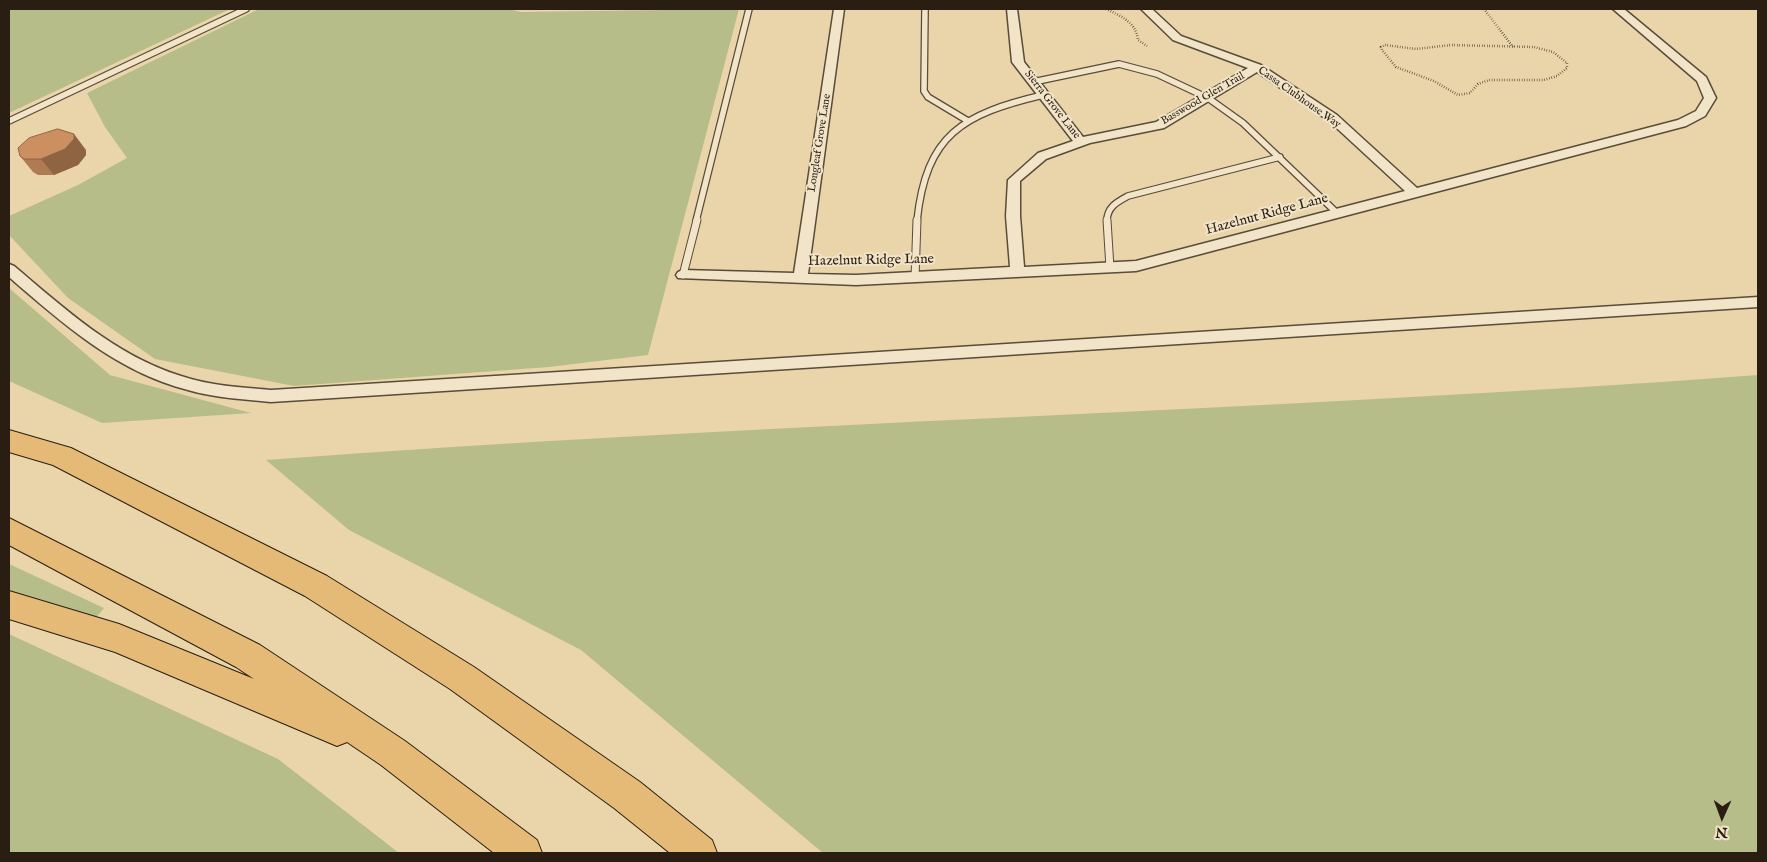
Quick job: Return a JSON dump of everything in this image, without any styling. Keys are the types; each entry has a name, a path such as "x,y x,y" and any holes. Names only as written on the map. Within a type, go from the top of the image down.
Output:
{"highway":[{"path":"9,428 316,586 462,678 627,795 699,853"},
{"path":"9,440 61,456"},
{"path":"9,531 248,656 393,753 524,853"},
{"path":"9,605 119,639 393,753"}],"street":[{"name":"Longleaf Grove Lane","path":"800,278 839,9"},
{"name":"Sierra Grove Lane","path":"1012,9 1018,62 1081,143"},
{"name":"Cassa Clubhouse Way","path":"1146,9 1177,38 1257,67 1333,118 1414,193"},
{"name":"Hazelnut Ridge Lane","path":"683,275 856,280 1136,266 1682,123 1701,113 1710,98 1702,79 1618,9"},
{"name":"Basswood Glen Trail","path":"1018,273 1013,216 1014,180 1042,156 1081,143 1160,125 1257,67"},
{"path":"9,270 73,324 119,355 176,381 220,391 271,396 1758,302"}],"lane":[{"path":"9,121 246,9"},
{"path":"683,275 749,9"},
{"path":"925,9 924,91 928,97 968,121"},
{"path":"1033,82 1119,64 1157,74 1208,98 1243,123 1337,213"},
{"path":"915,278 917,202 925,171 938,148 968,121 995,108 1043,95"},
{"path":"1110,268 1107,215 1113,204 1128,196 1280,157"}],"path":[{"path":"1106,9 1122,15 1137,30 1138,40 1147,46"},
{"path":"1484,9 1513,47"},
{"path":"1127,20 1135,19"},
{"path":"1392,45 1416,49 1461,45 1513,47 1534,47 1553,52 1567,63 1567,68 1563,73 1544,79 1522,82 1483,80 1474,85 1470,93 1458,94 1430,79 1396,67 1381,47 1392,45"}],"green space":[{"path":"9,9 230,9 9,113"},
{"path":"259,9 508,9 521,12 739,9 648,355 549,367 294,386 155,359 68,298 9,235 9,216 78,185 127,158 105,127 87,93"},
{"path":"9,288 110,375 251,413 102,423 9,381"},
{"path":"1758,375 1758,853 823,853 581,650 349,530 266,460 639,436 1385,399"},
{"path":"9,564 104,608 94,620 9,594"},
{"path":"9,634 278,759 399,853 9,853"}],"building":[{"path":"58,129 74,134 74,139 65,149 41,159 24,159 20,156 18,148 29,138"}]}
